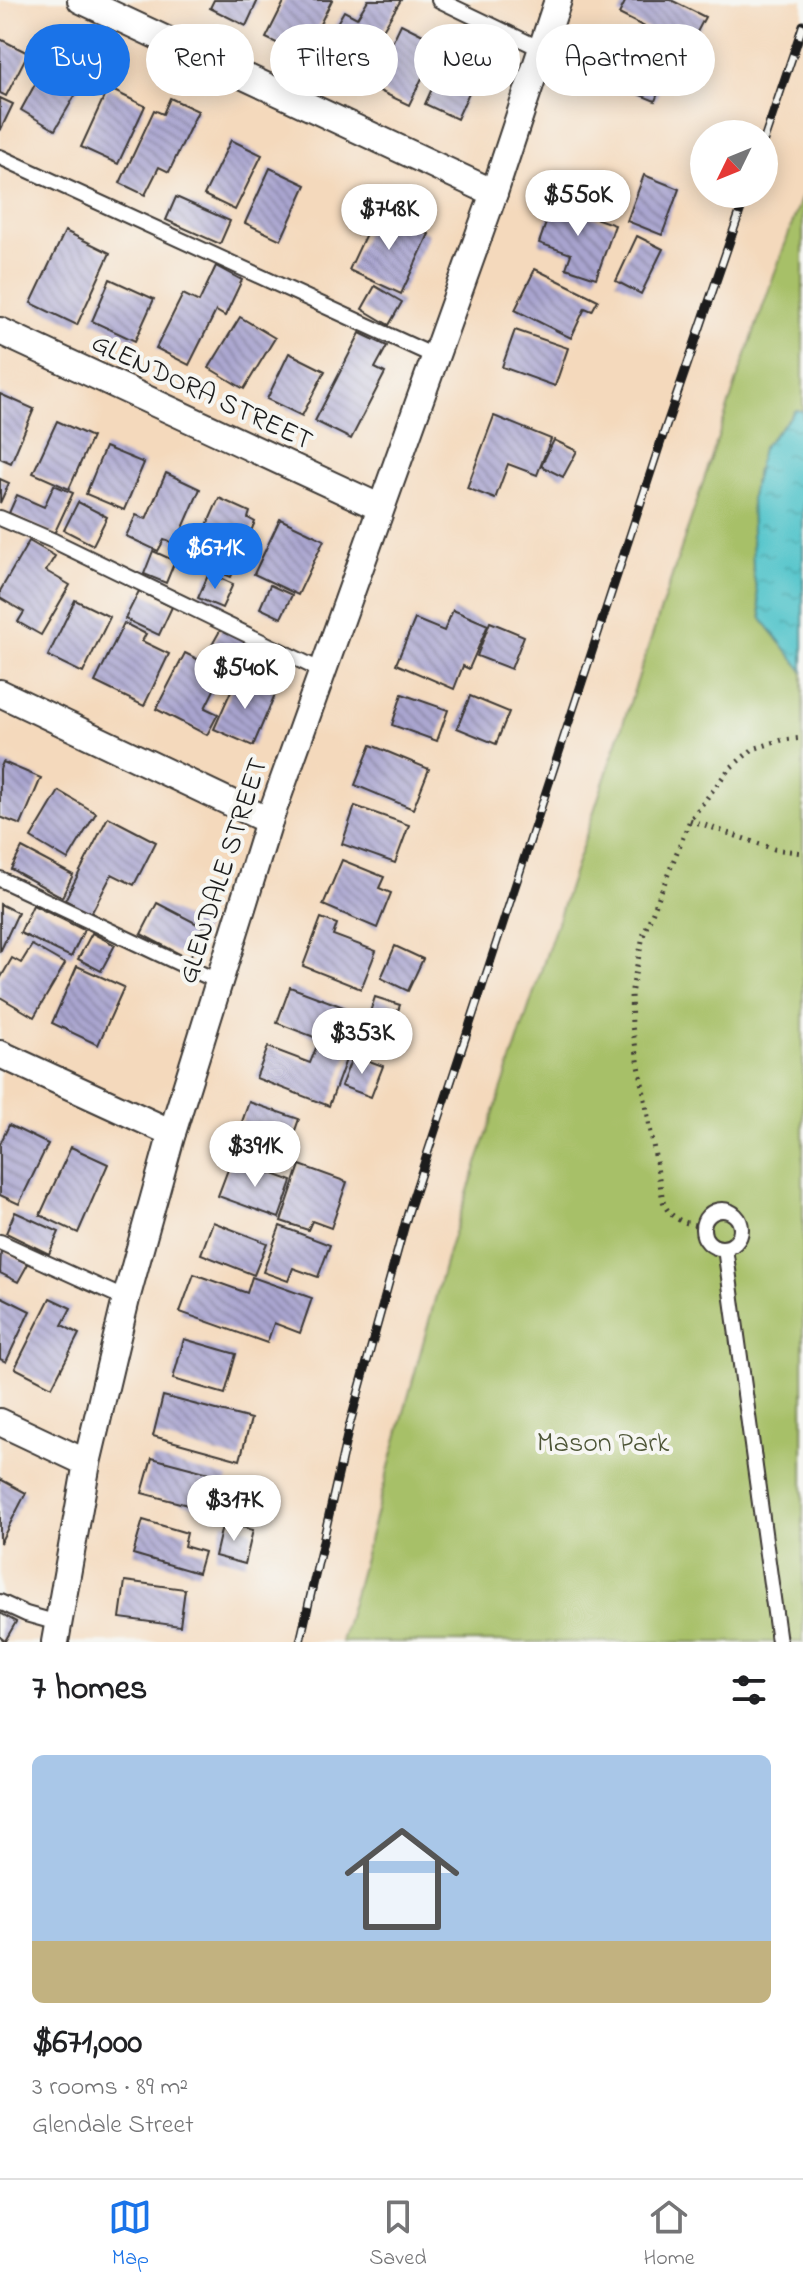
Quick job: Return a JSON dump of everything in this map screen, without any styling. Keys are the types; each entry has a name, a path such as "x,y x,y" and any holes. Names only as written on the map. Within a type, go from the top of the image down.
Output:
{"street":[{"path":"81,0 494,193"},
{"name":"GLENDALE STREET","path":"550,24 558,0"},
{"name":"GLENDALE STREET","path":"56,1633 87,1463 126,1299 172,1133 269,821 494,193 536,64"},
{"name":"GLENDORA STREET","path":"0,331 379,507"},
{"path":"0,693 269,821"},
{"path":"0,1054 172,1133"},
{"path":"0,1422 87,1463"}],"lane":[{"path":"439,0 536,47"},
{"path":"0,157 434,356"},
{"path":"0,518 54,541 322,671"},
{"path":"0,879 219,982"},
{"path":"719,1210 727,1210 739,1217 741,1224 738,1239 725,1248 710,1246 704,1241 703,1226 719,1210"},
{"path":"0,1242 126,1299"},
{"path":"725,1248 779,1642"},
{"path":"0,1602 56,1633"}],"path":[{"path":"703,1226 688,1224 666,1209 632,1026 631,994 643,936 690,820 729,769 753,749 782,740 803,738"},
{"path":"690,820 774,849 803,853"}],"green space":[{"name":"Mason Park","path":"803,193 803,1642 341,1642 449,1248 735,386"}],"water":[{"path":"796,410 803,411 803,671 762,619 753,572 751,496 762,448"}],"building":[{"path":"214,0 258,0 247,24 210,8"},
{"path":"285,0 332,0 320,24 273,24"},
{"path":"368,0 401,0 386,24 336,24 344,11 357,18"},
{"path":"626,0 671,0 705,17 701,24 639,24 619,14"},
{"path":"401,24 414,30 414,95 409,105 390,96 398,96 398,30"},
{"path":"0,39 24,51 24,61 6,96 0,93"},
{"path":"29,96 75,96 55,130 21,110"},
{"path":"104,96 124,96 145,106 118,164 81,147"},
{"path":"429,96 467,96 457,119 425,104"},
{"path":"0,98 13,104 0,131"},
{"path":"170,98 198,111 169,172 159,167 145,195 120,183 154,110 163,114"},
{"path":"231,140 262,155 235,210 204,195"},
{"path":"270,168 306,185 281,240 245,223"},
{"path":"644,175 679,189 662,235 627,221"},
{"path":"176,197 230,221 220,244 166,220"},
{"path":"553,203 615,225 596,278 566,268 571,254 539,243"},
{"path":"377,210 429,234 401,294 349,270"},
{"path":"65,231 110,253 77,325 31,303"},
{"path":"637,236 663,249 641,294 616,281"},
{"path":"216,266 242,280 225,316 216,311 189,365 156,348 183,294 199,302"},
{"path":"535,269 598,300 592,311 585,308 571,338 515,310"},
{"path":"110,279 154,299 135,341 92,321"},
{"path":"375,286 402,302 389,325 362,309"},
{"path":"240,317 275,338 244,389 209,368"},
{"path":"515,330 568,348 555,386 502,367"},
{"path":"360,333 387,346 375,368 385,373 351,439 315,421"},
{"path":"289,353 325,371 302,416 267,399"},
{"path":"0,394 34,409 11,463 0,458"},
{"path":"494,416 551,439 537,475 508,464 495,499 467,488"},
{"path":"57,421 92,437 69,489 33,473"},
{"path":"554,440 577,451 563,477 541,466"},
{"path":"105,447 144,463 124,510 86,494"},
{"path":"166,473 200,489 176,544 164,540 158,551 126,536 136,515 146,519"},
{"path":"0,479 9,483 0,503"},
{"path":"54,485 73,493 54,534 9,513 17,495 44,507"},
{"path":"219,498 250,512 248,518 255,522 231,577 205,566 209,556 196,550"},
{"path":"78,502 107,517 93,545 64,530"},
{"path":"280,519 324,540 298,595 254,574"},
{"path":"29,541 55,556 46,571 70,585 41,635 18,622 24,612 0,598 0,591"},
{"path":"153,551 175,561 166,583 144,574"},
{"path":"209,573 233,584 222,608 198,598"},
{"path":"270,585 292,595 281,618 260,608"},
{"path":"139,591 172,607 159,635 125,619"},
{"path":"75,600 110,617 83,673 48,656"},
{"path":"453,610 488,625 469,669 463,666 454,689 396,664 415,619 444,631"},
{"path":"490,622 524,636 511,669 477,656"},
{"path":"124,623 146,634 142,641 169,654 144,706 95,682"},
{"path":"222,627 251,643 237,668 208,652"},
{"path":"185,653 223,672 205,708 218,714 207,735 156,709"},
{"path":"238,675 276,692 253,746 214,729"},
{"path":"402,694 448,710 437,741 392,725"},
{"path":"470,696 509,712 496,744 457,728"},
{"path":"371,745 429,769 413,809 355,785"},
{"path":"3,762 41,778 21,825 0,817 0,769"},
{"path":"59,791 96,813 68,860 31,838"},
{"path":"355,806 409,825 395,863 342,844"},
{"path":"108,817 156,842 134,885 112,874 91,914 65,900"},
{"path":"22,848 73,875 62,897 11,869"},
{"path":"342,860 384,877 379,888 391,893 377,928 323,905"},
{"path":"157,903 205,928 189,959 141,934"},
{"path":"0,904 18,913 0,952"},
{"path":"33,905 84,930 71,957 20,933"},
{"path":"321,918 337,924 333,935 376,951 361,989 303,966"},
{"path":"92,933 115,945 101,971 78,959"},
{"path":"32,945 65,964 34,1017 0,997 0,979 12,958 21,963"},
{"path":"395,946 423,959 408,991 381,978"},
{"path":"77,966 124,987 98,1045 52,1023"},
{"path":"290,987 357,1012 343,1048 277,1023"},
{"path":"375,997 400,1005 391,1032 366,1024"},
{"path":"318,1043 348,1054 329,1106 256,1078 268,1047 310,1063"},
{"path":"353,1055 383,1066 371,1097 341,1086"},
{"path":"249,1102 299,1119 287,1153 237,1136"},
{"path":"9,1125 48,1144 19,1204 0,1195 0,1144"},
{"path":"71,1147 108,1164 78,1233 40,1215"},
{"path":"232,1159 292,1181 279,1218 218,1196"},
{"path":"300,1165 347,1182 331,1228 312,1221 308,1230 281,1221"},
{"path":"15,1212 59,1232 49,1254 6,1233"},
{"path":"213,1222 267,1243 254,1275 201,1254"},
{"path":"280,1226 330,1245 318,1277 293,1268 288,1281 263,1272"},
{"path":"1,1250 28,1264 18,1282 0,1273"},
{"path":"194,1274 247,1293 252,1277 312,1298 300,1333 274,1323 267,1343 180,1312"},
{"path":"0,1296 30,1311 6,1362 0,1359"},
{"path":"50,1298 71,1308 62,1325 79,1334 52,1387 15,1368"},
{"path":"184,1339 236,1354 225,1394 173,1379"},
{"path":"163,1396 251,1419 240,1460 153,1436"},
{"path":"152,1458 228,1478 218,1513 142,1493"},
{"path":"0,1479 26,1493 0,1543"},
{"path":"143,1520 187,1533 184,1546 204,1552 198,1573 133,1554"},
{"path":"223,1522 253,1530 245,1564 215,1556"},
{"path":"125,1581 185,1589 180,1626 120,1618"},
{"path":"0,1613 16,1622 5,1641 0,1637"}],"railway":[{"path":"771,120 803,25"},
{"path":"300,1642 349,1427 408,1213 660,444 741,208"}]}
